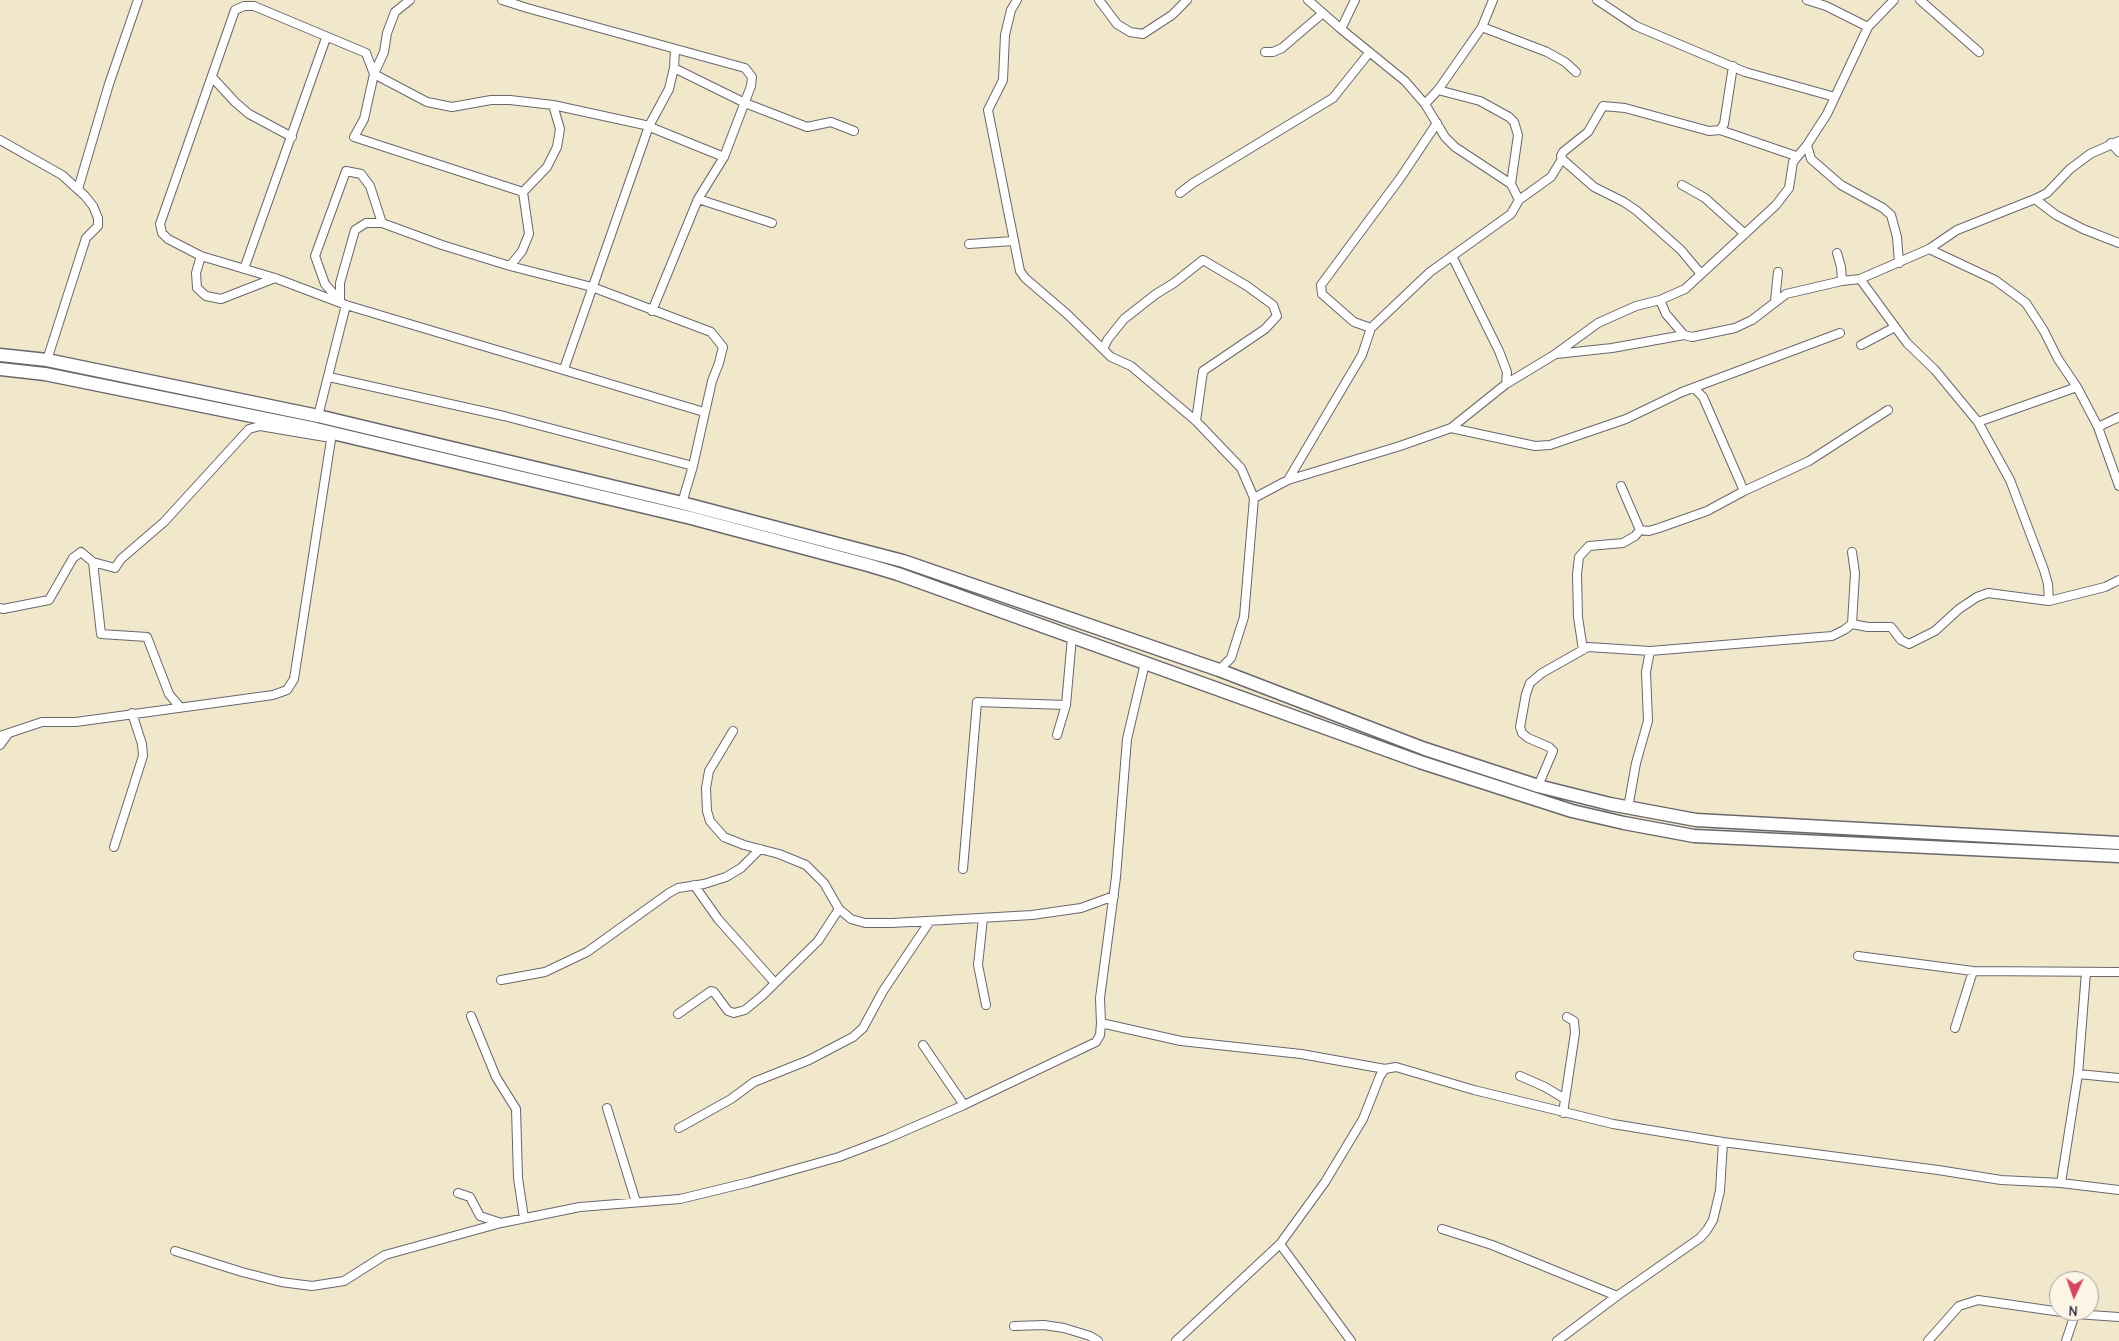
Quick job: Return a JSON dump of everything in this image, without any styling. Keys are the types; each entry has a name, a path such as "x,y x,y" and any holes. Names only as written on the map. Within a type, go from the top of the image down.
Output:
{"main road":[{"path":"0,355 47,360 318,416 682,502 902,561 1219,670 1426,749 1538,786 1628,808 1696,820 2119,843"},
{"path":"0,369 45,374 331,435 691,518 898,574 1420,762 1559,807 1624,823 1694,836 2119,856"},
{"path":"493,472 497,458"},
{"path":"1559,807 1564,793"}],"street":[{"path":"78,189 109,84 138,0"},
{"path":"410,0 395,12 387,33 384,52 374,74 364,119 354,137 523,192"},
{"path":"502,0 745,68 752,77 745,103 724,156 698,199 652,311"},
{"path":"1017,0 1011,10 1005,35 1003,80 988,110 1017,264 1025,278 1067,314 1111,357 1131,366 1196,421 1241,468 1254,498 1244,617 1231,658 1219,670"},
{"path":"1099,0 1117,24 1130,32 1143,34 1172,16 1188,0"},
{"path":"1308,0 1341,30 1405,81 1425,104 1445,138 1455,147 1511,184 1519,200"},
{"path":"1341,30 1355,0"},
{"path":"1425,104 1438,90 1482,27 1493,0"},
{"path":"1597,0 1636,26 1745,72 1835,97"},
{"path":"1807,0 1826,6 1868,27"},
{"path":"1254,498 1288,480 1452,428 1506,384 1554,355 1598,323 1636,306 1660,300 1685,289 1776,205 1789,188 1793,162 1807,145 1827,114 1868,27 1894,0"},
{"path":"1920,0 1979,52"},
{"path":"704,412 343,303 275,278 201,256 168,239 162,234 160,224 235,10 244,6 254,6 326,38 366,53 374,74 427,102 452,107 500,100 552,105 649,126 724,156"},
{"path":"1264,52 1273,52 1282,48 1323,13"},
{"path":"1482,27 1547,52 1565,62 1576,72"},
{"path":"244,269 326,38"},
{"path":"564,369 649,126 669,89 674,68 675,49"},
{"path":"1180,193 1194,182 1333,98 1369,53"},
{"path":"1720,130 1724,124 1733,66"},
{"path":"674,68 745,103 807,127 831,122 854,131"},
{"path":"212,77 249,114 292,137"},
{"path":"1438,90 1480,101 1509,117 1514,122 1518,135 1511,184"},
{"path":"523,192 547,167 557,147 560,129 552,105"},
{"path":"1288,480 1362,355 1371,328 1430,272 1511,214 1519,200 1550,176 1562,159 1563,152 1576,143 1593,125 1603,106 1625,108 1710,131 1720,130 1796,156"},
{"path":"1371,328 1354,322 1322,294 1321,285 1401,177 1436,123"},
{"path":"0,140 62,175 78,189 93,206 98,226 86,238 47,360"},
{"path":"1554,355 1612,348 1735,328 1752,320 1786,294 1842,281 1860,279 1929,249 1957,230 2035,199 2047,193 2070,170 2090,154 2115,142 2119,152"},
{"path":"1807,145 1811,159 1841,185 1883,208 1891,215 1897,237 1899,263"},
{"path":"1562,159 1594,187 1624,202 1637,212 1681,250 1700,274"},
{"path":"343,303 325,284 315,256 346,171 362,174 370,186 382,223"},
{"path":"1682,185 1704,198 1745,234"},
{"path":"510,266 522,251 529,234 523,192"},
{"path":"698,199 772,223"},
{"path":"2035,199 2083,229 2119,242"},
{"path":"318,416 329,378 343,303 340,283 355,230 366,223 382,223 442,245 510,266 592,287 711,332 723,346 720,363 712,381 693,466 682,502"},
{"path":"968,244 1013,241"},
{"path":"1929,249 1995,280 2026,303 2044,331 2058,359 2077,387 2098,427 2119,486"},
{"path":"1837,253 1842,281"},
{"path":"201,256 196,273 197,288 206,296 221,299 275,278"},
{"path":"1452,256 1499,351 1507,372 1506,384"},
{"path":"1103,349 1124,319 1203,260 1247,286 1273,305 1276,316 1264,329 1203,371 1198,395 1196,421"},
{"path":"1775,301 1778,272"},
{"path":"1860,279 1907,343 1935,370 1978,422 2010,480 2044,570 2048,584 2049,601"},
{"path":"1660,300 1666,314 1684,335"},
{"path":"1861,345 1895,327"},
{"path":"1452,428 1535,446 1550,445 1626,419 1682,392 1840,334"},
{"path":"329,378 504,416 693,466"},
{"path":"1703,397 1705,384"},
{"path":"1978,422 2077,387"},
{"path":"1694,388 1703,397 1744,491"},
{"path":"1640,530 1659,528 1707,511 1808,460 1888,410"},
{"path":"2098,427 2119,417"},
{"path":"0,608 4,609 49,600 73,558 81,552 93,562 115,568 121,559 164,522 249,429 260,426 331,435 294,679 287,690 273,695 179,706 76,722 42,722 4,735 0,745"},
{"path":"1621,486 1640,530"},
{"path":"1583,650 1578,617 1577,574 1579,557 1589,546 1623,543 1635,536 1640,530"},
{"path":"1538,786 1553,751 1522,733 1520,727 1530,683 1542,673 1588,647 1650,651 1832,636 1852,624 1855,573 1852,552"},
{"path":"93,562 101,634 147,637 170,694 179,706"},
{"path":"1852,624 1868,628 1891,627 1901,640 1909,644 1935,631 1958,609 1988,593 2049,601 2105,587 2119,580"},
{"path":"1057,735 1066,704 1072,637"},
{"path":"1628,808 1636,762 1648,721 1646,672 1650,651"},
{"path":"175,1251 281,1282 312,1286 344,1281 385,1255 501,1223 580,1207 680,1199 839,1157 964,1105 1096,1042 1100,1035 1100,998 1114,896 1126,774 1127,739 1145,664"},
{"path":"963,869 977,702 1066,704"},
{"path":"114,847 143,756 142,744 132,713"},
{"path":"733,730 709,771 706,788 706,811 716,829 724,837 744,845 779,854 806,865 824,883 839,909 851,920 865,923 1032,915 1081,908 1114,896"},
{"path":"500,980 545,972 587,952 669,893 678,888 694,886 726,877 741,868 760,850"},
{"path":"694,886 718,919 775,983"},
{"path":"678,1014 711,991 714,992 728,1011 734,1014 744,1010 818,941 839,909"},
{"path":"983,918 978,965 986,1005"},
{"path":"679,1128 732,1099 754,1082 809,1060 853,1037 863,1028 883,991 930,921"},
{"path":"1858,956 1973,970 2119,972"},
{"path":"1955,1028 1973,970"},
{"path":"2061,1184 2078,1074 2086,972"},
{"path":"471,1016 496,1077 516,1109 518,1178 524,1218"},
{"path":"1563,1113 1575,1033 1574,1021 1567,1017"},
{"path":"1101,1023 1181,1041 1301,1054 1385,1069 1396,1067 1563,1113 1612,1124 1723,1142 2001,1180 2119,1190"},
{"path":"923,1045 964,1105"},
{"path":"1176,1341 1280,1244 1325,1182 1364,1119 1380,1076 1385,1069"},
{"path":"2078,1074 2119,1078"},
{"path":"1520,1076 1545,1087 1565,1099"},
{"path":"607,1108 636,1202"},
{"path":"1557,1341 1700,1238 1707,1230 1713,1220 1720,1191 1723,1142"},
{"path":"458,1193 470,1197 480,1216 501,1223"},
{"path":"1442,1229 1492,1245 1617,1296"},
{"path":"1280,1244 1349,1340"},
{"path":"1928,1341 1959,1306 1978,1300 2049,1310"},
{"path":"2099,1316 2119,1317"},
{"path":"2066,1341 2073,1321"},
{"path":"1014,1326 1044,1325 1064,1328 1090,1336 1098,1341"}]}
